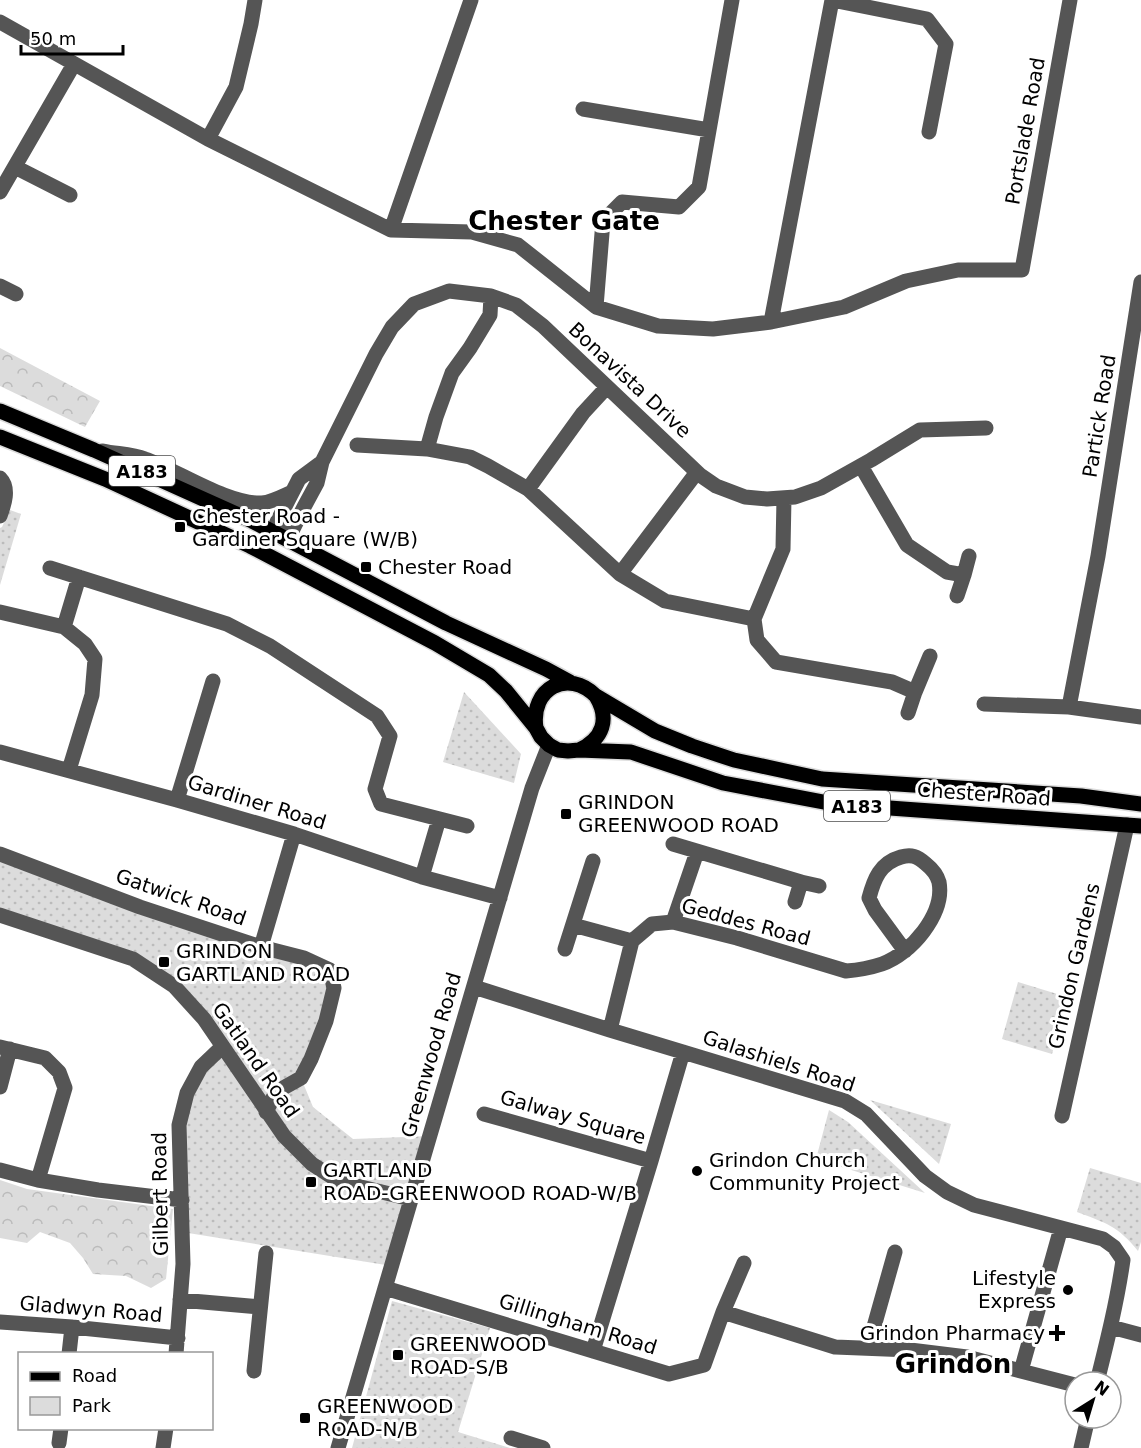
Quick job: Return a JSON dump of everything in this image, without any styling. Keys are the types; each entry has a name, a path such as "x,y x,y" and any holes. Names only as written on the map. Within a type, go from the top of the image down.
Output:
{"main road":[{"name":"Chester Road","path":"0,411 94,450 252,521 446,623 570,682 580,684 655,731 693,746 734,759 822,779 1081,796 1141,804"},
{"name":"A183","path":"0,437 105,479 271,557 435,643 489,675 506,691 549,745"},
{"path":"271,557 281,536"},
{"path":"536,728 534,717 536,706 542,696 557,684 570,682"},
{"path":"579,750 589,745 597,737 602,727 603,707 596,696"},
{"name":"Chester Road","path":"549,745 568,752 579,750 631,752 723,783 834,804 1134,826"}],"street":[{"path":"208,139 236,87 255,0"},
{"path":"391,230 471,0"},
{"path":"596,307 603,221 622,202 679,207 699,187 732,0"},
{"path":"0,22 208,139 391,230 472,232 518,245 596,307 658,326 713,329 771,322 832,0 927,19 946,44 929,132"},
{"name":"Portslade Road","path":"771,322 844,307 906,281 958,270 1022,270 1070,0"},
{"path":"0,192 74,64"},
{"path":"583,109 709,130"},
{"path":"15,167 70,195"},
{"name":"Partick Road","path":"1069,707 1098,556 1141,282"},
{"path":"0,286 16,294"},
{"name":"Bonavista Drive","path":"322,462 299,479 277,522 281,536 292,529 297,522 316,483 322,462 392,327 414,304 449,291 491,296 516,305 543,326 697,472 716,486 745,497 767,499 795,497 821,488 920,430 986,428"},
{"path":"427,448 452,373 490,315 491,296"},
{"path":"528,489 583,413 607,387"},
{"path":"357,445 427,448 470,457 528,489 620,574 665,601 754,620"},
{"path":"94,450 143,458 219,492 246,501 274,500 292,492"},
{"path":"861,466 907,545 947,572 964,575"},
{"path":"620,574 697,472"},
{"path":"0,478 4,482 6,501 0,516"},
{"path":"784,498 783,549 754,620 756,640 776,662 892,682 915,692"},
{"path":"957,597 969,556"},
{"path":"50,568 227,624 270,646 377,716 390,736 375,789 381,804 467,826"},
{"path":"64,627 79,578"},
{"path":"0,612 64,627 85,644 95,659 92,695 69,770"},
{"path":"908,713 930,656"},
{"path":"177,800 213,681"},
{"path":"984,704 1069,707 1141,717"},
{"name":"Greenwood Road","path":"338,1448 532,788 549,745"},
{"name":"Gardiner Road","path":"0,752 294,834 422,877 500,898"},
{"path":"422,877 439,819"},
{"name":"Grindon Gardens","path":"1062,1116 1134,826"},
{"path":"261,947 294,834"},
{"path":"673,844 819,886"},
{"path":"673,922 698,852"},
{"name":"Gatwick Road","path":"0,854 140,907 261,947 304,958 330,970 334,988 326,1021 306,1068 301,1078 276,1092 266,1112"},
{"name":"Geddes Road","path":"632,941 652,924 673,922 737,938 846,971 862,970 884,964 905,951 916,941 935,912 939,880 931,868 909,854 893,859 884,866 872,887 869,898 905,951"},
{"path":"565,950 593,861"},
{"path":"795,902 801,882"},
{"name":"Gatland Road","path":"0,915 132,959 174,986 204,1019 284,1136 312,1164 340,1182 411,1199"},
{"path":"573,925 632,941 610,1030"},
{"name":"Galashiels Road","path":"474,987 845,1101 866,1114 925,1176 947,1192 974,1205 1103,1239 1114,1247 1123,1260 1111,1327 1100,1370"},
{"name":"Gilbert Road","path":"177,1346 183,1264 179,1125 187,1093 201,1067 222,1047"},
{"path":"0,1087 5,1048 45,1058 59,1072 65,1088 38,1180"},
{"path":"593,1351 683,1052"},
{"name":"Galway Square","path":"484,1114 651,1161"},
{"path":"0,1170 38,1180 98,1190 182,1200"},
{"path":"1021,1371 1061,1228"},
{"path":"868,1348 896,1252"},
{"path":"254,1371 266,1253"},
{"name":"Gillingham Road","path":"385,1288 669,1374 704,1365 744,1263"},
{"path":"180,1300 260,1307"},
{"path":"723,1312 835,1347 910,1350 967,1358 1063,1382"},
{"name":"Gladwyn Road","path":"0,1322 72,1327 177,1346"},
{"path":"69,1352 72,1327"},
{"path":"1111,1327 1141,1335"},
{"path":"163,1448 166,1430"},
{"path":"1082,1448 1086,1430"},
{"path":"512,1438 543,1448"}],"green space":[{"path":"0,348 100,401 85,427 0,386"},
{"path":"10,510 21,514 0,585 0,528"},
{"path":"464,692 521,754 514,783 443,762"},
{"path":"0,854 330,970 334,988 301,1078 313,1107 353,1139 430,1136 392,1266 182,1232 187,1093 222,1047 204,1019 133,959 0,915"},
{"path":"1018,982 1067,997 1052,1054 1002,1039"},
{"path":"870,1100 951,1124 939,1164"},
{"path":"829,1110 848,1122 925,1193 816,1159"},
{"path":"1090,1168 1141,1183 1141,1242 1138,1251 1111,1226 1077,1212"},
{"path":"0,1180 27,1189 173,1209 166,1279 151,1288 126,1276 93,1274 70,1243 40,1232 27,1243 0,1238"},
{"path":"392,1301 490,1328 458,1432 510,1448 352,1448"}],"place":[{"name":"Chester Road - Gardiner Square (W/B)","path":"180,527"},
{"name":"Chester Road","path":"366,567"},
{"name":"GRINDON GREENWOOD ROAD","path":"566,814"},
{"name":"GRINDON GARTLAND ROAD","path":"164,962"},
{"name":"Grindon Church Community Project","path":"697,1171"},
{"name":"GARTLAND ROAD-GREENWOOD ROAD-W/B","path":"311,1182"},
{"name":"Lifestyle Express","path":"1068,1290"},
{"name":"Grindon Pharmacy","path":"1057,1333"},
{"name":"GREENWOOD ROAD-S/B","path":"398,1355"},
{"name":"GREENWOOD ROAD-N/B","path":"305,1418"}],"district":[{"name":"Chester Gate","path":"564,221"},
{"name":"Grindon","path":"953,1364"}]}
